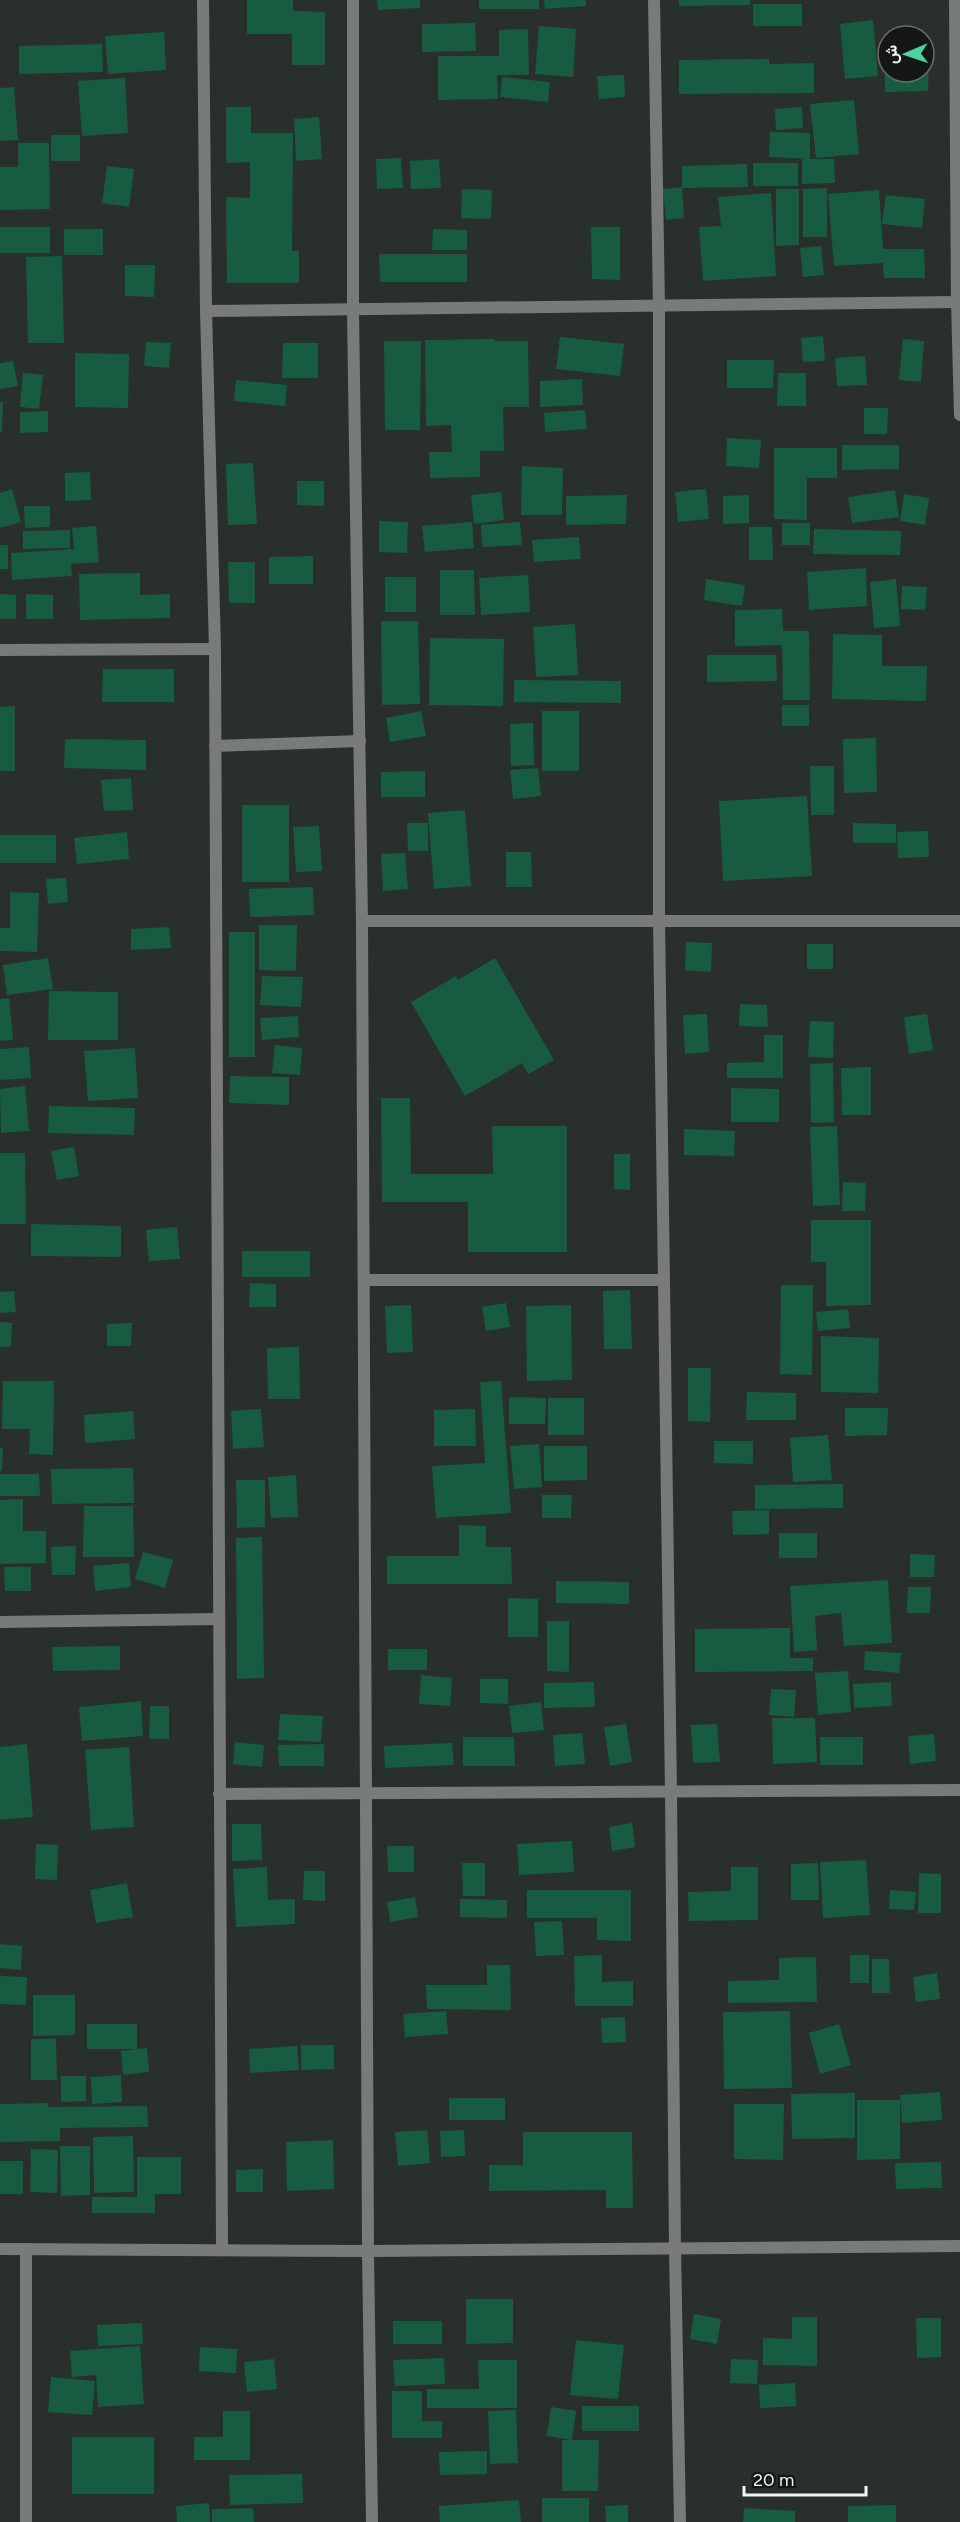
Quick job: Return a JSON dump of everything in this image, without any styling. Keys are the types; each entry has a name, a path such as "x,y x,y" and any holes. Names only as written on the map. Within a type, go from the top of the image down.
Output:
{"street":[{"path":"203,0 206,311 215,649 222,2250"},
{"path":"353,0 352,310 362,921 365,1792 372,2522"},
{"path":"654,0 659,307 659,920 680,2522"},
{"path":"956,0 957,302 960,415"},
{"path":"206,311 957,302"},
{"path":"0,650 215,649"},
{"path":"215,746 360,741"},
{"path":"362,921 960,921"},
{"path":"364,1280 664,1280"},
{"path":"0,1622 219,1619"},
{"path":"219,1794 960,1790"},
{"path":"0,2249 368,2252 960,2246"},
{"path":"26,2249 26,2522"}],"building":[{"path":"247,0 293,0 293,11 325,12 325,65 292,65 292,34 247,34"},
{"path":"377,0 420,0 420,8 378,10"},
{"path":"479,0 539,0 539,9 479,9"},
{"path":"544,0 586,0 586,6 545,9"},
{"path":"679,0 750,0 750,5 679,6"},
{"path":"753,4 802,4 802,26 753,26"},
{"path":"873,20 876,76 845,79 840,24"},
{"path":"475,23 476,51 422,52 422,24"},
{"path":"539,26 576,29 573,77 535,74"},
{"path":"528,29 529,75 497,75 498,99 438,100 438,56 499,56 499,30"},
{"path":"164,32 166,70 108,74 105,36"},
{"path":"102,44 103,72 19,74 19,46"},
{"path":"769,59 769,64 814,63 814,93 679,94 679,60"},
{"path":"624,75 625,97 599,99 597,76"},
{"path":"502,77 550,82 548,102 500,97"},
{"path":"125,78 128,133 82,136 78,81"},
{"path":"885,84 928,84 928,91 885,92"},
{"path":"14,87 18,140 0,141 0,88"},
{"path":"854,100 859,154 816,158 810,104"},
{"path":"226,107 251,107 251,133 293,133 292,251 299,251 299,283 227,283 226,197 250,198 250,162 226,163"},
{"path":"802,107 803,128 776,130 775,109"},
{"path":"319,117 322,159 296,161 294,119"},
{"path":"770,132 810,133 810,159 769,157"},
{"path":"51,135 80,135 80,161 51,161"},
{"path":"18,143 49,143 50,209 0,210 0,167 18,167"},
{"path":"401,158 403,188 377,189 376,159"},
{"path":"439,159 441,188 411,189 410,161"},
{"path":"802,159 834,159 835,183 802,184"},
{"path":"753,163 798,163 798,186 753,186"},
{"path":"747,164 748,187 682,188 684,218 666,220 663,189 682,187 682,166"},
{"path":"107,166 134,169 129,207 102,203"},
{"path":"827,188 827,237 803,237 803,189"},
{"path":"462,189 492,190 491,219 461,218"},
{"path":"776,189 799,189 799,245 776,246"},
{"path":"879,190 883,249 924,249 925,278 884,278 883,263 834,266 828,194"},
{"path":"771,193 776,276 703,281 699,227 721,226 718,197"},
{"path":"886,195 925,199 922,228 882,224"},
{"path":"0,227 50,227 50,253 0,253"},
{"path":"591,227 620,227 620,280 592,279"},
{"path":"64,229 103,229 103,255 64,255"},
{"path":"433,229 467,230 467,250 432,250"},
{"path":"821,246 824,275 803,277 800,248"},
{"path":"379,254 467,254 467,282 380,282"},
{"path":"62,256 64,343 28,343 26,257"},
{"path":"125,265 155,265 154,297 125,296"},
{"path":"823,336 825,361 803,362 801,338"},
{"path":"560,337 624,344 620,376 556,369"},
{"path":"495,339 495,341 528,341 529,407 503,407 504,451 480,451 480,477 430,478 429,452 452,452 451,425 426,426 425,340"},
{"path":"903,339 924,341 921,382 899,380"},
{"path":"384,341 421,341 420,430 385,430"},
{"path":"146,342 171,343 169,368 144,366"},
{"path":"283,343 318,343 318,378 282,378"},
{"path":"75,353 129,354 128,408 75,407"},
{"path":"865,356 867,385 837,386 835,358"},
{"path":"727,360 774,360 773,388 727,388"},
{"path":"13,361 18,386 0,389 0,363"},
{"path":"23,373 43,375 39,409 20,407"},
{"path":"778,373 806,373 806,406 777,406"},
{"path":"582,379 583,405 540,407 540,381"},
{"path":"236,380 287,385 285,406 234,401"},
{"path":"0,402 3,402 2,432 0,432"},
{"path":"864,408 888,408 887,434 864,434"},
{"path":"585,410 587,429 545,432 544,413"},
{"path":"48,411 48,432 20,433 20,412"},
{"path":"727,438 761,440 759,468 726,466"},
{"path":"842,445 899,445 899,469 842,470"},
{"path":"774,448 837,448 837,478 807,478 807,520 774,519"},
{"path":"253,463 257,524 228,525 226,464"},
{"path":"522,466 563,468 562,515 521,515"},
{"path":"90,472 91,500 65,501 65,473"},
{"path":"297,481 324,481 324,506 297,505"},
{"path":"12,489 21,522 0,528 0,493"},
{"path":"706,489 709,519 678,522 675,492"},
{"path":"895,490 899,517 852,523 848,497"},
{"path":"501,492 504,520 474,524 471,495"},
{"path":"904,494 929,498 925,525 900,521"},
{"path":"627,495 626,524 566,525 566,496"},
{"path":"749,495 749,523 723,524 723,496"},
{"path":"24,506 50,506 50,527 25,528"},
{"path":"379,521 408,522 407,553 379,552"},
{"path":"472,522 474,548 425,552 422,526"},
{"path":"520,522 522,545 482,547 481,525"},
{"path":"782,523 810,523 810,545 782,545"},
{"path":"96,526 99,562 71,564 72,576 12,580 11,553 74,549 72,528"},
{"path":"749,527 772,527 773,560 749,560"},
{"path":"814,529 901,531 900,555 813,554"},
{"path":"70,530 70,548 23,549 23,531"},
{"path":"579,537 581,559 534,562 532,540"},
{"path":"0,545 8,545 8,569 0,569"},
{"path":"313,556 313,584 269,584 269,557"},
{"path":"228,562 255,562 255,603 229,603"},
{"path":"866,568 867,606 809,610 807,572"},
{"path":"440,570 474,570 475,615 440,615"},
{"path":"140,573 140,595 170,594 170,618 80,620 79,574"},
{"path":"528,575 530,612 481,615 479,578"},
{"path":"385,577 416,577 416,612 385,612"},
{"path":"706,579 745,585 742,606 704,600"},
{"path":"896,579 900,626 874,628 870,582"},
{"path":"902,586 927,587 925,610 901,609"},
{"path":"0,594 16,595 16,619 0,619"},
{"path":"26,594 53,595 53,619 26,619"},
{"path":"782,609 783,631 809,631 810,700 783,700 782,645 735,646 735,610"},
{"path":"381,621 418,621 420,704 382,705"},
{"path":"575,624 578,675 536,677 533,627"},
{"path":"833,634 882,635 882,666 927,666 926,701 832,699"},
{"path":"430,638 504,639 503,706 429,705"},
{"path":"707,655 776,655 777,681 707,682"},
{"path":"103,669 174,669 174,702 102,702"},
{"path":"514,680 621,681 621,703 514,702"},
{"path":"782,705 809,705 809,726 782,726"},
{"path":"15,706 15,771 0,771 0,707"},
{"path":"421,711 426,736 390,742 386,718"},
{"path":"542,711 579,711 579,771 542,771"},
{"path":"533,723 534,765 511,766 510,724"},
{"path":"876,738 877,792 844,793 843,739"},
{"path":"65,739 146,740 146,770 64,768"},
{"path":"810,766 834,766 834,815 811,815"},
{"path":"538,768 541,796 513,799 510,770"},
{"path":"425,771 425,797 381,797 381,772"},
{"path":"131,778 133,810 104,811 101,780"},
{"path":"807,796 812,876 723,881 719,801"},
{"path":"242,805 289,805 289,882 242,882"},
{"path":"465,810 471,886 434,889 428,813"},
{"path":"407,823 428,823 428,851 408,851"},
{"path":"853,823 896,824 896,843 853,843"},
{"path":"319,826 322,871 296,872 293,827"},
{"path":"928,831 929,857 898,858 897,832"},
{"path":"127,832 129,859 77,864 74,838"},
{"path":"0,835 56,835 56,863 0,863"},
{"path":"506,852 531,852 532,887 506,887"},
{"path":"405,853 408,889 383,891 381,854"},
{"path":"66,878 68,902 48,904 46,879"},
{"path":"313,887 314,915 250,917 249,889"},
{"path":"10,892 39,893 37,952 0,951 0,928 10,928"},
{"path":"259,925 297,925 296,971 259,970"},
{"path":"169,927 171,948 131,950 131,929"},
{"path":"229,932 255,932 255,1057 229,1057"},
{"path":"686,942 712,943 711,972 685,970"},
{"path":"807,944 833,944 833,969 807,969"},
{"path":"48,958 53,989 7,995 3,965"},
{"path":"495,958 554,1060 528,1074 522,1063 465,1096 411,1002 456,976 458,980"},
{"path":"262,976 303,977 301,1007 260,1005"},
{"path":"49,991 118,992 118,1040 48,1040"},
{"path":"9,998 13,1040 0,1041 0,999"},
{"path":"740,1004 767,1005 768,1027 739,1026"},
{"path":"707,1014 709,1052 685,1054 683,1015"},
{"path":"927,1014 933,1050 909,1054 904,1017"},
{"path":"298,1016 299,1037 262,1040 260,1018"},
{"path":"810,1021 834,1022 833,1058 808,1057"},
{"path":"764,1035 783,1035 783,1078 727,1078 727,1063 764,1062"},
{"path":"275,1045 302,1048 300,1075 272,1073"},
{"path":"29,1047 31,1078 0,1080 0,1049"},
{"path":"135,1048 138,1098 88,1101 84,1051"},
{"path":"833,1063 834,1122 811,1123 810,1064"},
{"path":"871,1067 871,1115 842,1115 841,1068"},
{"path":"230,1076 289,1077 289,1105 229,1103"},
{"path":"25,1086 29,1131 1,1133 0,1089"},
{"path":"731,1088 779,1089 779,1122 731,1122"},
{"path":"381,1098 410,1098 411,1174 493,1174 492,1126 567,1126 567,1252 468,1252 468,1202 382,1202"},
{"path":"49,1106 135,1108 134,1135 48,1133"},
{"path":"837,1126 840,1205 813,1206 810,1127"},
{"path":"684,1129 735,1131 734,1156 684,1155"},
{"path":"74,1147 79,1176 57,1180 51,1151"},
{"path":"0,1153 25,1153 26,1224 0,1224"},
{"path":"614,1154 630,1154 630,1190 614,1189"},
{"path":"843,1182 866,1183 865,1211 842,1211"},
{"path":"811,1220 871,1220 871,1305 826,1306 826,1262 811,1262"},
{"path":"31,1224 121,1226 121,1257 31,1256"},
{"path":"177,1227 180,1259 149,1261 146,1230"},
{"path":"242,1251 310,1251 310,1277 242,1277"},
{"path":"250,1283 276,1284 276,1307 249,1307"},
{"path":"781,1285 813,1285 812,1375 780,1374"},
{"path":"630,1290 632,1349 604,1349 603,1291"},
{"path":"14,1291 16,1312 0,1313 0,1292"},
{"path":"506,1303 510,1327 486,1331 482,1307"},
{"path":"411,1305 413,1352 387,1353 385,1306"},
{"path":"571,1305 572,1380 527,1381 526,1306"},
{"path":"848,1309 850,1328 818,1331 816,1312"},
{"path":"0,1322 12,1323 11,1347 0,1347"},
{"path":"132,1323 131,1346 107,1346 107,1324"},
{"path":"821,1336 879,1338 878,1393 821,1392"},
{"path":"299,1347 300,1399 268,1399 267,1348"},
{"path":"688,1368 711,1368 710,1422 688,1421"},
{"path":"3,1381 54,1381 53,1455 29,1454 30,1429 2,1429"},
{"path":"501,1381 511,1513 436,1518 432,1466 485,1463 480,1382"},
{"path":"747,1392 796,1393 796,1420 746,1420"},
{"path":"509,1397 546,1398 545,1424 509,1424"},
{"path":"548,1398 584,1398 584,1435 548,1435"},
{"path":"845,1408 888,1408 887,1435 845,1436"},
{"path":"261,1409 264,1447 233,1449 231,1411"},
{"path":"475,1409 476,1446 434,1446 434,1410"},
{"path":"133,1411 135,1439 85,1443 84,1415"},
{"path":"828,1435 832,1480 793,1482 790,1438"},
{"path":"714,1441 753,1441 753,1464 714,1463"},
{"path":"539,1444 542,1487 514,1489 510,1446"},
{"path":"544,1446 587,1446 587,1480 544,1481"},
{"path":"0,1448 3,1448 2,1471 0,1471"},
{"path":"133,1468 134,1503 52,1504 51,1469"},
{"path":"0,1474 39,1474 40,1496 0,1496"},
{"path":"296,1475 298,1517 271,1518 268,1477"},
{"path":"236,1480 265,1480 265,1527 237,1528"},
{"path":"843,1484 843,1508 755,1509 755,1485"},
{"path":"542,1495 572,1495 571,1518 542,1518"},
{"path":"23,1499 23,1531 46,1531 46,1563 0,1564 0,1500"},
{"path":"84,1506 133,1506 134,1557 83,1557"},
{"path":"769,1510 769,1534 733,1535 732,1511"},
{"path":"459,1525 486,1526 486,1547 511,1547 512,1584 387,1584 387,1556 459,1556"},
{"path":"779,1533 817,1533 817,1558 779,1558"},
{"path":"262,1537 264,1678 237,1679 236,1538"},
{"path":"76,1546 75,1575 52,1575 51,1547"},
{"path":"143,1552 173,1560 165,1588 135,1579"},
{"path":"910,1554 935,1555 934,1577 910,1577"},
{"path":"129,1563 131,1587 95,1591 93,1566"},
{"path":"4,1567 31,1567 31,1591 5,1591"},
{"path":"888,1580 892,1643 844,1646 841,1613 815,1616 817,1650 794,1652 790,1586"},
{"path":"556,1581 629,1582 629,1604 556,1603"},
{"path":"908,1587 931,1587 930,1613 907,1613"},
{"path":"508,1598 538,1599 538,1637 508,1637"},
{"path":"547,1621 569,1621 569,1672 547,1671"},
{"path":"790,1628 790,1658 813,1658 813,1671 695,1672 695,1629"},
{"path":"120,1646 120,1670 53,1671 52,1647"},
{"path":"388,1649 427,1649 427,1670 388,1670"},
{"path":"865,1651 901,1653 899,1673 864,1670"},
{"path":"848,1671 851,1712 818,1715 815,1673"},
{"path":"421,1675 452,1678 450,1706 419,1704"},
{"path":"480,1679 508,1679 508,1704 480,1703"},
{"path":"594,1682 595,1707 544,1708 544,1683"},
{"path":"891,1682 892,1706 854,1708 853,1684"},
{"path":"771,1689 796,1690 794,1717 769,1715"},
{"path":"141,1701 143,1736 82,1741 79,1707"},
{"path":"541,1702 544,1730 512,1733 509,1706"},
{"path":"150,1706 169,1706 169,1739 149,1739"},
{"path":"280,1714 323,1716 321,1742 278,1740"},
{"path":"772,1718 815,1718 817,1762 773,1764"},
{"path":"626,1724 632,1762 610,1766 604,1727"},
{"path":"717,1724 720,1762 693,1763 691,1725"},
{"path":"582,1733 585,1764 555,1766 553,1735"},
{"path":"934,1734 936,1761 910,1764 908,1736"},
{"path":"463,1737 514,1737 515,1766 463,1766"},
{"path":"820,1737 863,1737 863,1765 820,1765"},
{"path":"235,1742 264,1745 262,1767 233,1764"},
{"path":"452,1743 454,1765 385,1768 384,1746"},
{"path":"27,1744 33,1817 0,1820 0,1747"},
{"path":"324,1744 324,1766 279,1766 278,1745"},
{"path":"129,1747 134,1827 91,1830 85,1750"},
{"path":"632,1823 635,1847 612,1851 609,1827"},
{"path":"232,1824 261,1824 262,1860 232,1861"},
{"path":"572,1841 574,1872 519,1875 517,1844"},
{"path":"36,1844 58,1845 57,1880 35,1879"},
{"path":"387,1846 414,1846 414,1872 388,1872"},
{"path":"866,1860 870,1915 823,1918 820,1862"},
{"path":"462,1863 485,1863 485,1896 463,1896"},
{"path":"818,1863 819,1900 791,1900 791,1864"},
{"path":"267,1867 268,1900 295,1899 295,1924 236,1927 233,1869"},
{"path":"731,1867 758,1867 758,1920 689,1921 688,1892 731,1891"},
{"path":"304,1871 325,1871 325,1901 303,1900"},
{"path":"919,1873 941,1874 941,1913 918,1913"},
{"path":"127,1883 133,1917 96,1923 90,1890"},
{"path":"527,1890 631,1890 631,1941 597,1940 597,1918 527,1918"},
{"path":"890,1890 916,1892 914,1910 889,1909"},
{"path":"415,1897 418,1917 390,1922 387,1902"},
{"path":"460,1899 507,1900 507,1918 460,1917"},
{"path":"562,1921 564,1955 536,1956 534,1922"},
{"path":"0,1944 22,1946 21,1970 0,1968"},
{"path":"602,1955 602,1982 633,1981 633,2006 575,2006 574,1956"},
{"path":"850,1955 869,1955 869,1983 850,1983"},
{"path":"816,1957 817,2002 728,2003 728,1981 779,1980 779,1958"},
{"path":"872,1959 889,1959 890,1993 872,1993"},
{"path":"487,1965 510,1965 511,2010 427,2009 426,1985 487,1985"},
{"path":"937,1973 940,1999 916,2002 913,1977"},
{"path":"0,1976 27,1977 26,2005 0,2004"},
{"path":"33,1995 75,1995 75,2035 33,2036"},
{"path":"446,2011 448,2034 405,2037 403,2014"},
{"path":"790,2011 792,2088 724,2089 723,2012"},
{"path":"625,2017 626,2042 602,2043 601,2018"},
{"path":"87,2024 137,2024 137,2049 87,2049"},
{"path":"839,2024 851,2065 820,2074 809,2033"},
{"path":"31,2039 56,2039 57,2080 31,2080"},
{"path":"301,2045 334,2045 334,2069 301,2070"},
{"path":"297,2046 299,2070 250,2073 249,2049"},
{"path":"147,2048 149,2072 123,2075 121,2051"},
{"path":"121,2075 122,2102 92,2104 91,2077"},
{"path":"61,2076 86,2076 86,2101 61,2102"},
{"path":"940,2092 942,2120 902,2123 900,2095"},
{"path":"855,2093 855,2138 792,2139 791,2094"},
{"path":"449,2098 505,2098 505,2120 449,2120"},
{"path":"857,2100 900,2100 900,2159 857,2160"},
{"path":"48,2103 48,2107 147,2106 148,2127 60,2128 60,2141 0,2142 0,2104"},
{"path":"734,2104 784,2104 783,2160 734,2159"},
{"path":"427,2130 430,2163 398,2166 395,2132"},
{"path":"464,2130 465,2156 441,2157 440,2131"},
{"path":"523,2132 632,2132 633,2208 606,2208 606,2190 489,2191 489,2165 523,2165"},
{"path":"133,2136 134,2192 94,2193 93,2137"},
{"path":"333,2140 334,2189 287,2191 286,2142"},
{"path":"60,2146 90,2146 90,2195 61,2196"},
{"path":"31,2149 58,2150 57,2193 30,2192"},
{"path":"137,2157 181,2157 181,2194 155,2194 155,2213 92,2213 92,2197 137,2197"},
{"path":"0,2161 23,2161 23,2194 0,2194"},
{"path":"941,2162 942,2188 896,2189 895,2163"},
{"path":"263,2169 263,2192 236,2192 236,2170"},
{"path":"466,2299 513,2299 513,2343 466,2344"},
{"path":"694,2314 721,2319 717,2344 690,2339"},
{"path":"792,2317 817,2317 817,2366 763,2365 763,2338 792,2339"},
{"path":"916,2318 941,2318 941,2357 917,2358"},
{"path":"393,2321 442,2321 442,2344 393,2344"},
{"path":"142,2323 143,2344 98,2346 97,2325"},
{"path":"576,2340 624,2345 618,2399 570,2395"},
{"path":"140,2346 144,2404 98,2407 96,2375 72,2377 70,2351"},
{"path":"200,2347 237,2349 236,2373 199,2371"},
{"path":"444,2358 445,2384 395,2386 393,2360"},
{"path":"274,2359 277,2389 247,2392 244,2362"},
{"path":"731,2359 758,2360 757,2384 730,2383"},
{"path":"478,2360 517,2360 517,2408 427,2408 427,2389 479,2389"},
{"path":"51,2377 95,2381 92,2415 48,2412"},
{"path":"795,2383 796,2406 760,2408 759,2385"},
{"path":"392,2391 422,2391 422,2421 442,2421 442,2438 392,2438"},
{"path":"582,2406 639,2406 639,2431 582,2431"},
{"path":"551,2407 576,2411 572,2440 547,2436"},
{"path":"516,2410 518,2463 490,2464 488,2411"},
{"path":"223,2411 250,2411 250,2460 194,2460 194,2437 223,2437"},
{"path":"72,2437 154,2437 154,2494 72,2494"},
{"path":"562,2440 599,2440 598,2491 562,2491"},
{"path":"487,2451 487,2474 440,2475 439,2452"},
{"path":"302,2474 303,2503 230,2505 229,2475"},
{"path":"542,2498 589,2498 589,2522 542,2522"},
{"path":"519,2500 521,2522 440,2522 439,2506"},
{"path":"209,2503 210,2522 177,2522 176,2506"},
{"path":"628,2505 628,2522 606,2522 605,2506"},
{"path":"896,2505 896,2522 848,2522 848,2506"},
{"path":"253,2508 254,2522 212,2522 212,2509"},
{"path":"744,2508 795,2511 795,2522 743,2522"}]}
